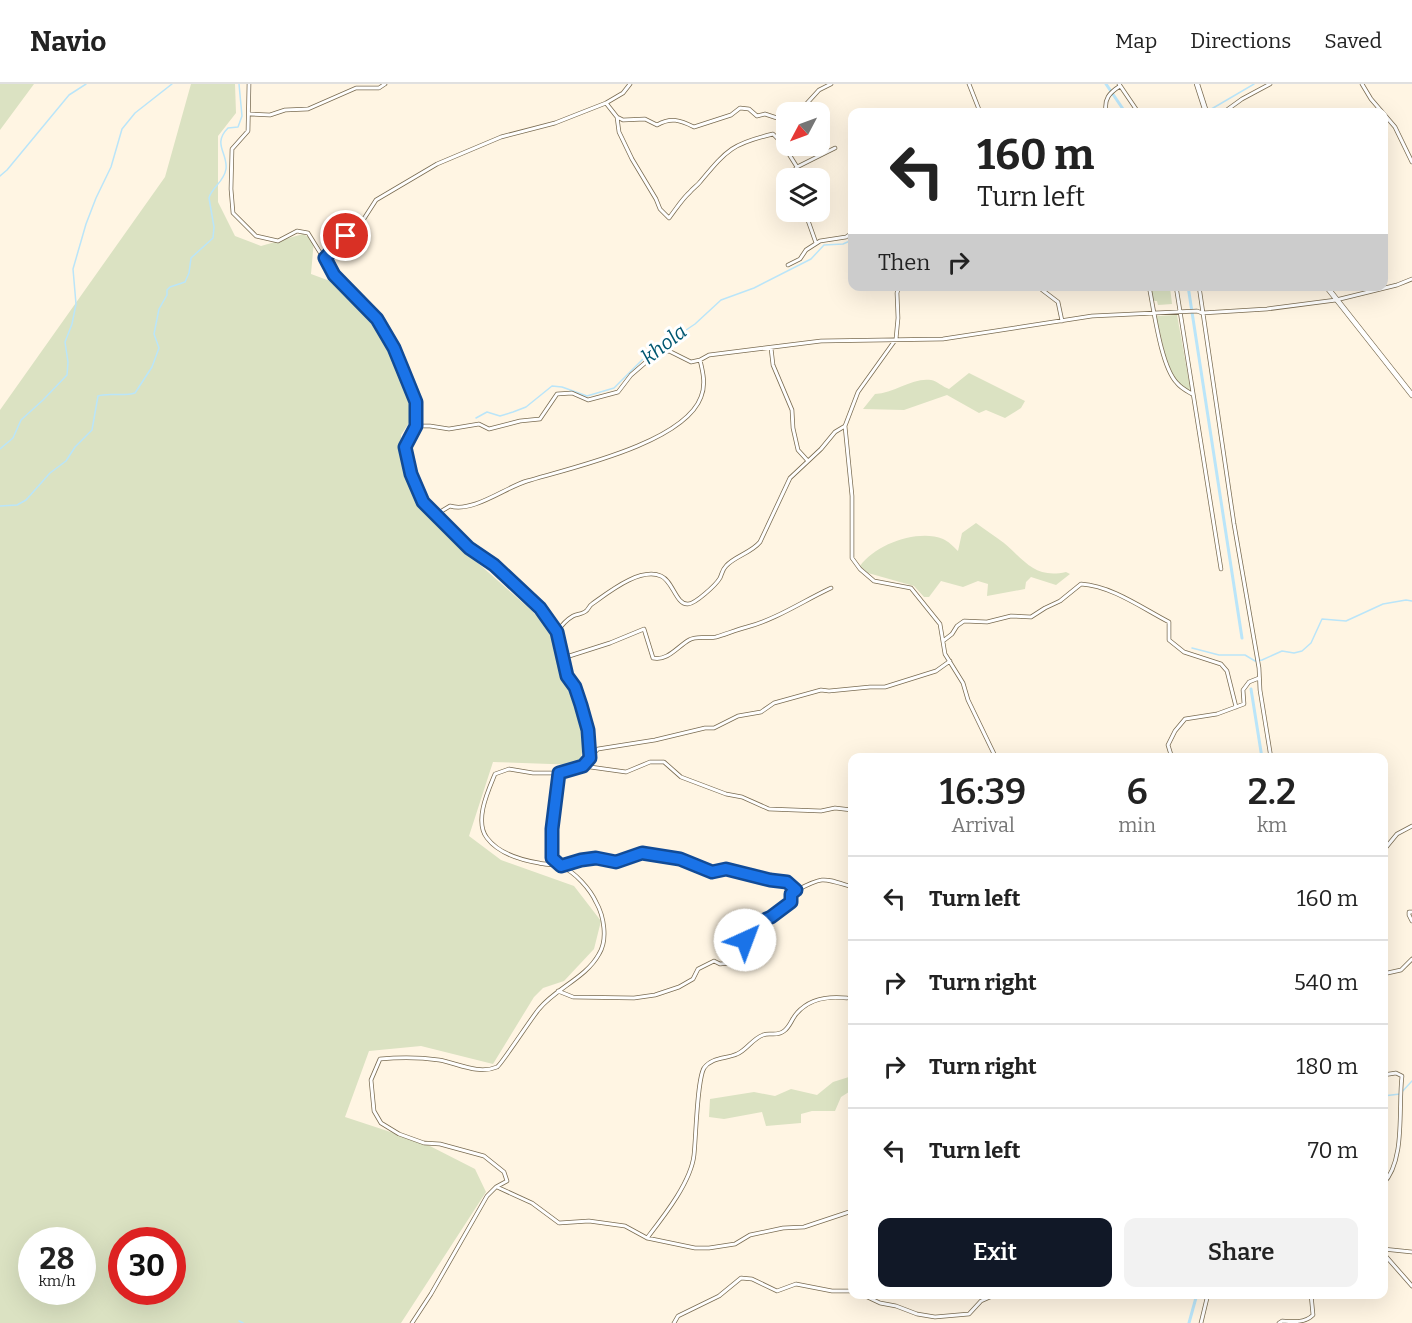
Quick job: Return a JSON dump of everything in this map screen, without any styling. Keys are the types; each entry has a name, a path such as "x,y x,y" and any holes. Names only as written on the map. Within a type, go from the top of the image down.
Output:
{"street":[{"path":"249,84 248,131 232,149 233,213 256,236 278,241 297,231 308,233 334,275 377,319 394,348 416,402 416,426 405,447 411,474 423,502 469,548 494,565 540,608 557,632 567,676 575,687 588,730 590,758"},
{"path":"250,114 270,115 285,110 308,109 356,88 379,88 385,84"},
{"path":"325,258 358,228 376,200 437,164 501,137 555,123 606,103 623,93 630,84"},
{"path":"808,102 819,90 831,84"},
{"path":"969,84 978,108"},
{"path":"1197,84 1204,108"},
{"path":"1230,108 1270,84"},
{"path":"1362,84 1379,108"},
{"path":"1105,108 1104,104 1108,95 1119,85 1135,108"},
{"path":"606,103 617,117 623,120 645,119 657,125 669,119 680,120 694,127 731,115 740,108 749,109 757,116 765,114 776,118"},
{"path":"617,117 619,132 632,159 660,209 669,218 728,150 748,140 773,134 776,137"},
{"path":"1388,119 1395,127 1412,162"},
{"path":"790,156 796,167 835,148"},
{"path":"809,222 816,243"},
{"path":"788,265 800,259 806,250 820,240 848,236"},
{"path":"1388,287 1412,279"},
{"path":"898,291 896,339 858,392 845,426 852,496 852,558 860,569 874,581 910,588 917,593 940,624 945,654 963,683 968,700 994,753"},
{"path":"1044,291 1058,302 1062,321"},
{"path":"1150,291 1162,350 1175,382 1192,394"},
{"path":"1177,291 1221,569"},
{"path":"1200,291 1270,753"},
{"path":"1330,291 1412,394"},
{"path":"416,426 449,429 479,424 489,429 520,421 540,420 557,394 572,393 588,400 618,392 631,375 653,356 669,351 691,362 709,355 821,341 943,339 1092,316 1267,309 1336,300 1373,291"},
{"path":"771,348 773,365 792,410 798,450 808,461"},
{"path":"431,510 440,512 450,506 457,508 495,497 525,482 618,454 670,430 689,415 701,397 704,377 700,360"},
{"path":"557,632 564,622 574,615 585,612 618,586 645,572 663,576 669,581 680,601 685,604 697,600 720,579 727,565 756,548 790,478 835,432 845,426"},
{"path":"943,641 964,621 987,622 1011,616 1031,617 1060,601 1081,584 1093,585 1128,598 1169,622 1169,640 1184,652 1221,664 1227,671 1236,707"},
{"path":"563,658 602,646 644,629 653,658 657,659 676,652 689,640 715,637 731,630 748,627 831,588"},
{"path":"583,766 598,749 714,728 738,716 761,712 774,703 822,690 829,692 885,687 936,671 950,661"},
{"path":"1170,753 1168,746 1175,731 1185,719 1217,714 1244,704 1243,690 1249,682 1259,678"},
{"path":"796,890 787,882 726,869 712,872 680,859 642,853 616,862 596,858 561,866 539,864 509,855 488,839 482,826 487,797 495,774 509,769 533,773 559,773 583,766 626,772 650,762 664,762 681,777 726,794 742,797 769,809 848,810"},
{"path":"412,1323 487,1196 507,1181 504,1172 484,1155 440,1144 424,1143 399,1134 381,1123 374,1110 371,1080 380,1059 405,1056 440,1060 471,1069 497,1067 503,1063 515,1041 551,994 590,967 599,955 603,947 604,930 597,902 577,877 552,858 550,845 559,773"},
{"path":"1388,845 1397,834 1412,826"},
{"path":"558,991 573,997 634,998 655,995 679,987 693,979 698,969 714,961 720,964 731,963 739,953 751,926 771,917 791,902 791,894 796,890 818,879 827,878 848,886"},
{"path":"1412,912 1409,912 1409,915 1412,921"},
{"path":"1388,973 1401,970 1412,959"},
{"path":"647,1238 664,1216 689,1173 694,1156 700,1083 704,1069 714,1060 739,1053 753,1040 765,1034 776,1036 786,1030 796,1013 819,998 834,996 847,998"},
{"path":"1388,1075 1396,1073 1401,1076 1401,1117 1392,1173 1388,1178"},
{"path":"496,1187 532,1203 559,1223 589,1221 626,1226 647,1238 695,1248 735,1244 750,1235 783,1228 804,1227 848,1212"},
{"path":"1388,1251 1412,1252"},
{"path":"1388,1257 1412,1286"},
{"path":"674,1323 678,1316 719,1296 741,1278 752,1279 777,1291 795,1284 848,1292"},
{"path":"872,1299 935,1317 969,1314 986,1299"},
{"path":"1201,1323 1207,1299"},
{"path":"1279,1323 1310,1318 1313,1315 1311,1299"}],"green space":[{"path":"0,84 34,84 0,130"},
{"path":"191,84 235,84 236,113 218,136 218,202 235,236 261,246 303,234 314,240 311,274 330,281 374,314 414,389 411,420 401,435 403,468 420,505 444,533 531,610 566,649 571,692 585,740 579,765 493,762 469,836 501,860 574,886 601,921 594,949 564,981 543,988 534,997 493,1064 421,1046 369,1051 345,1117 424,1143 475,1169 486,1192 401,1323 0,1323 0,410 165,177"},
{"path":"1151,291 1170,291 1172,304 1158,305 1157,301 1153,301"},
{"path":"1177,315 1191,392 1175,381 1165,354 1156,316"},
{"path":"969,373 1025,401 1021,408 1005,418 986,410 979,413 947,395 904,410 863,409 875,394 924,380 933,381 949,389"},
{"path":"976,523 1038,571 1070,574 1056,585 1031,577 1026,582 1025,589 987,596 988,584 978,581 963,587 941,581 929,597 924,597 914,586 868,573 860,566 876,551 910,537 933,536 943,539 958,551 962,533"},
{"path":"848,1077 848,1093 841,1097 835,1111 812,1111 801,1114 801,1123 766,1126 762,1112 724,1119 709,1117 710,1099 754,1092 775,1096 791,1089 817,1095 833,1082"}],"waterway":[{"path":"0,176 69,95 86,84"},
{"path":"0,449 13,438 21,420 67,375 65,342 76,304 73,269 86,224 111,167 122,129 135,113 172,84"},
{"path":"0,506 17,505 26,500 50,473 66,461 75,447 92,430 98,396 135,393 152,367 159,348 154,334 159,309 167,295 167,290 185,282 191,258 213,238 214,227 209,198 226,169 221,144 223,134 228,128 238,127 242,116 239,84"},
{"path":"1106,84 1122,108"},
{"name":"khola","path":"1213,108 1254,84"},
{"name":"khola","path":"476,418 487,412 500,416 526,407 552,386 587,396 614,388 643,359 695,324 721,300 754,288 811,259 824,245 848,242"},
{"path":"1189,291 1242,638"},
{"path":"1192,648 1219,655 1245,655 1255,661 1262,660 1282,651 1294,653 1302,651 1311,643 1322,619 1346,621 1383,604 1412,601"},
{"path":"1251,689 1261,753"},
{"path":"1388,1095 1400,1094 1412,1081"},
{"path":"1189,1323 1196,1299"},
{"path":"239,1321 243,1323"}],"route":[{"path":"346,236 325,258 334,275 377,319 394,348 416,402 416,426 405,447 411,474 423,502 469,548 494,565 517,589 540,608 557,632 567,676 575,687 588,730 590,758 583,766 559,773 550,845 552,858 561,866 596,858 616,862 642,853 680,859 712,872 726,869 787,882 796,890 791,894 791,902 771,917 751,926 745,940"}]}
